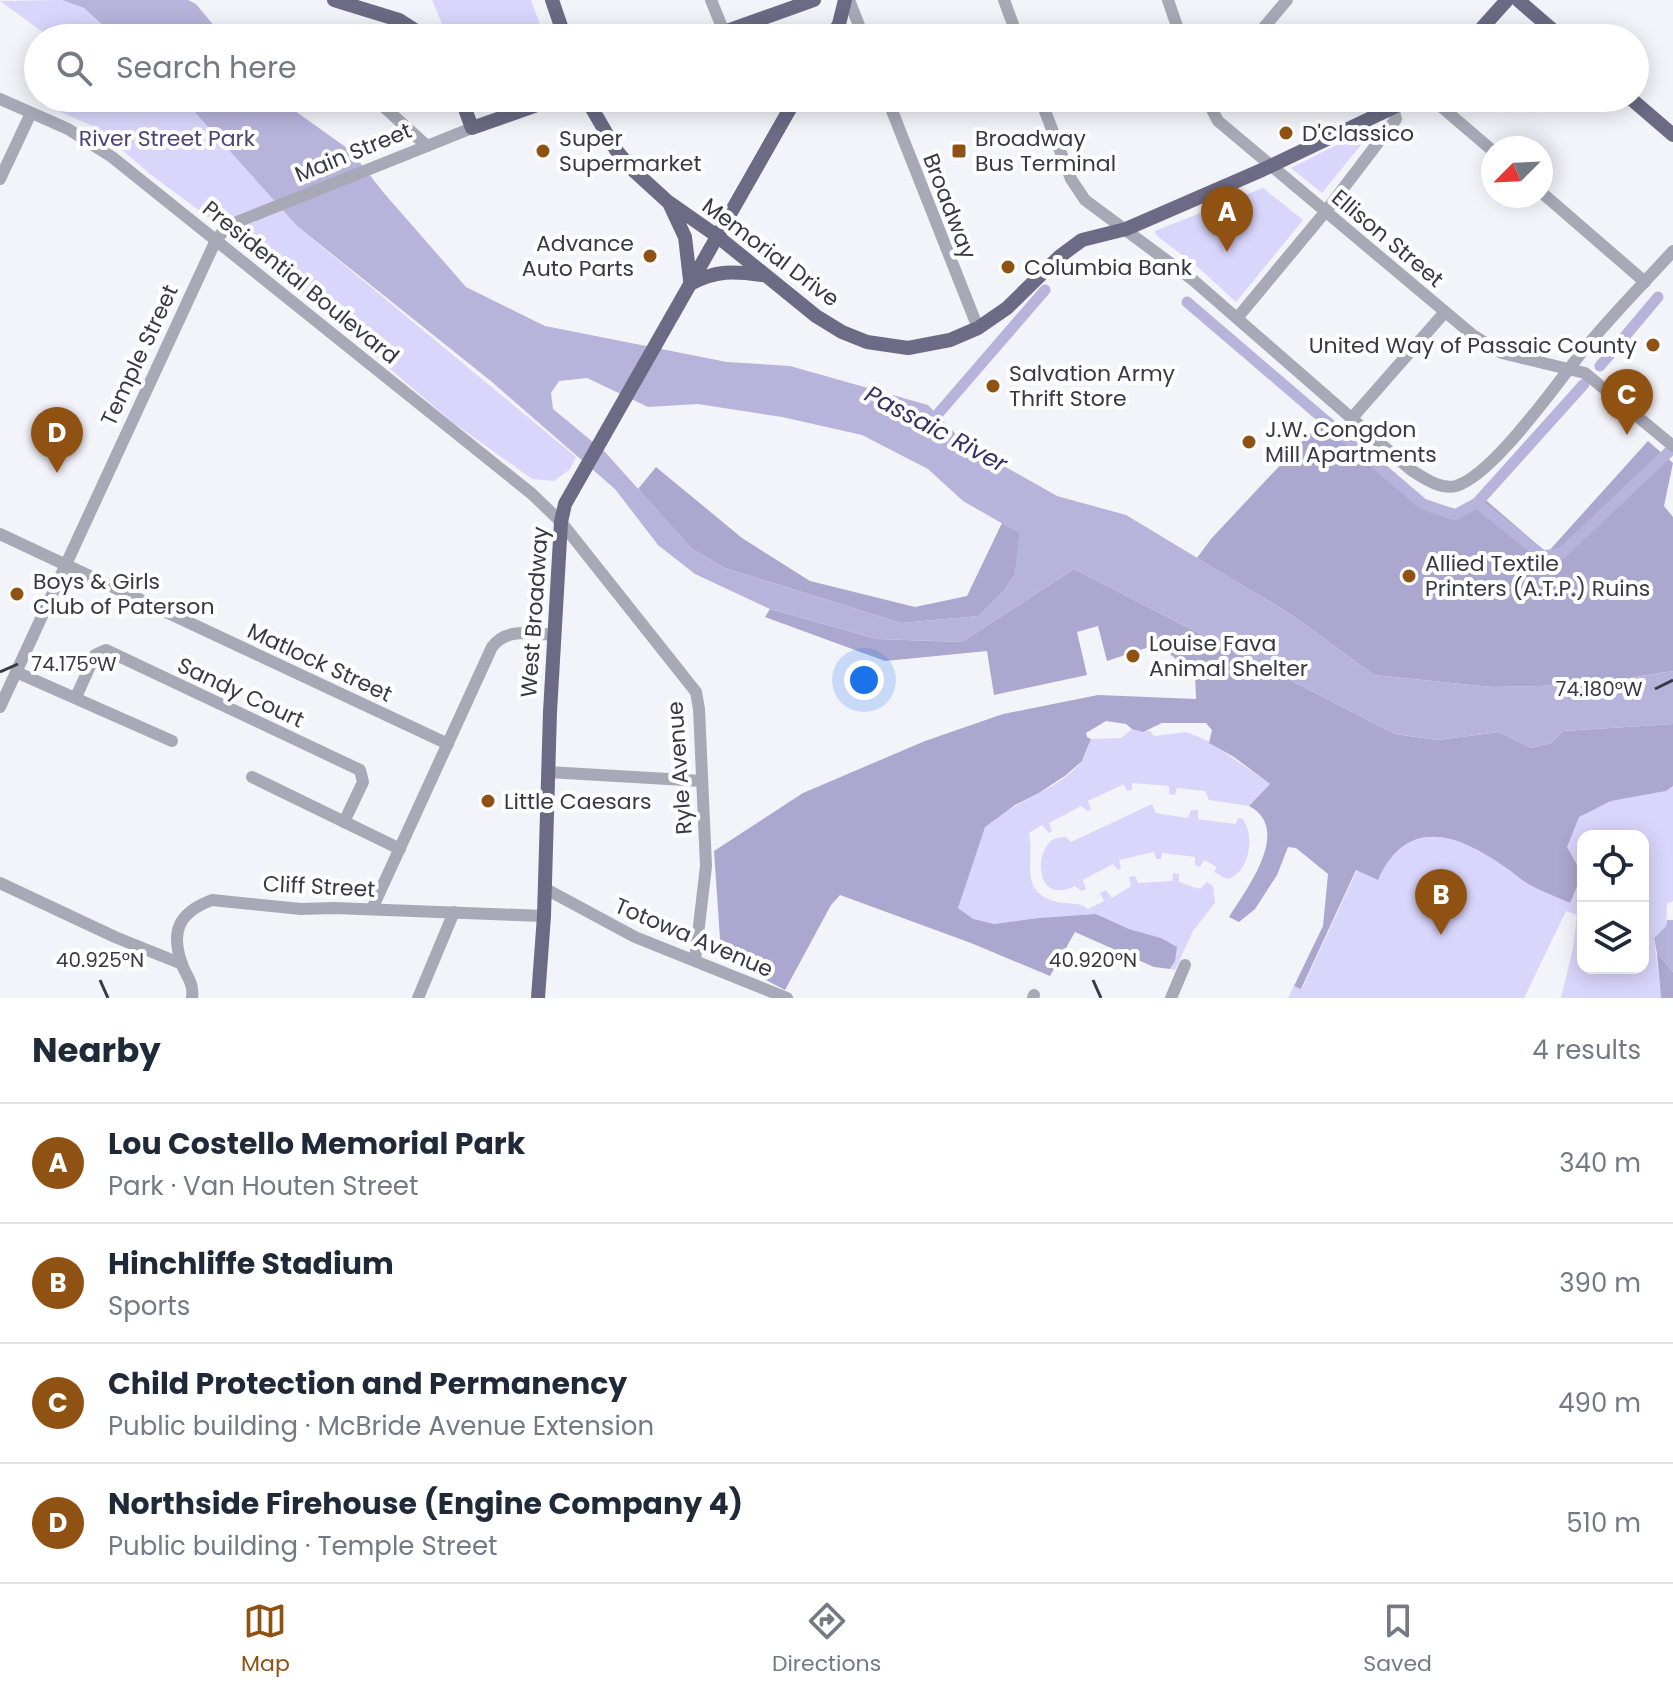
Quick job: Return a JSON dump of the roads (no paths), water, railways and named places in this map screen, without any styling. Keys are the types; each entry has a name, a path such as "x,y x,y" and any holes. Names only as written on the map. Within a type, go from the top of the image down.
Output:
{"main road":[{"path":"334,0 405,24"},
{"path":"552,0 560,24"},
{"path":"746,24 814,0"},
{"path":"839,24 847,0"},
{"path":"1486,24 1507,0"},
{"path":"1518,0 1546,24"},
{"path":"466,112 472,128"},
{"name":"Main Street","path":"472,128 517,112"},
{"name":"Memorial Drive","path":"594,112 616,150 667,201 717,236 816,316 842,332 867,342 895,347 923,346 950,340 978,328 1007,308 1059,257 1082,240 1126,229 1385,112"},
{"name":"West Broadway","path":"538,998 554,635 561,522 565,504 788,112"},
{"path":"1646,112 1673,135"},
{"path":"667,201 685,237 690,284 704,276 728,271 766,276"}],"street":[{"path":"711,0 721,24"},
{"path":"847,0 858,24"},
{"path":"1004,0 1013,24"},
{"path":"1168,0 1176,24"},
{"path":"1267,24 1287,0"},
{"name":"Presidential Boulevard","path":"0,99 24,110"},
{"path":"389,112 427,146"},
{"name":"Broadway","path":"893,112 978,328"},
{"path":"1046,112 1078,193 1085,200 1171,262 1238,317 1427,481 1452,487 1465,482 1488,465 1586,346 1673,251"},
{"name":"Ellison Street","path":"1213,112 1218,121 1482,342 1502,353 1570,368 1592,377 1670,444"},
{"path":"1238,317 1326,211 1396,119 1394,112"},
{"path":"1447,112 1481,141"},
{"path":"0,179 31,113"},
{"name":"Presidential Boulevard","path":"31,113 88,140 460,435 561,522"},
{"name":"Main Street","path":"216,240 227,227 472,128"},
{"path":"1553,202 1645,282"},
{"name":"Temple Street","path":"0,706 216,240"},
{"path":"1352,418 1445,312"},
{"name":"Ryle Avenue","path":"561,522 696,692 706,866 695,960"},
{"name":"Matlock Street","path":"0,534 448,744"},
{"path":"372,909 496,642 507,635 519,633 554,635"},
{"name":"Sandy Court","path":"76,697 95,655 101,651 106,650 134,663 360,770 363,782 344,822"},
{"path":"16,672 172,741"},
{"path":"548,772 702,781"},
{"path":"252,777 400,849"},
{"path":"0,883 115,937 182,964"},
{"name":"Totowa Avenue","path":"544,888 635,937 787,998"},
{"name":"Cliff Street","path":"192,998 191,983 182,964 176,936 179,925 199,905 212,900 314,910 372,909 544,916"},
{"path":"418,998 454,912"},
{"path":"1171,998 1185,965"}],"water":[{"path":"62,0 188,0 196,4 212,24 102,24 84,8"},
{"name":"Passaic River","path":"195,112 297,112 351,151 466,287 545,326 727,362 790,366 928,405 965,444 1057,496 1126,515 1292,615 1374,675 1491,687 1584,685 1673,671 1673,724 1563,731 1551,743 1531,748 1499,732 1437,740 1395,734 1074,569 962,642 877,639 770,609 695,574 658,545 615,489 492,382 297,226","holes":["587,378 648,407 698,404 782,417 862,435 928,469 963,501 1019,533 1015,574 1003,592 979,616 901,623 725,568 692,549 605,452 553,409 551,393 559,381"]},
{"path":"1667,920 1673,920 1673,972 1657,953 1654,938 1666,926"}],"waterway":[{"name":"Passaic River","path":"937,415 1045,290"},
{"path":"1600,366 1658,297"},
{"path":"1187,302 1423,504 1455,515 1477,503 1543,556 1562,553 1673,448"},
{"path":"1477,503 1584,384"}],"place":[{"name":"D'Classico","path":"1286,133"},
{"name":"Super Supermarket","path":"543,151"},
{"name":"Broadway Bus Terminal","path":"959,151"},
{"name":"Lou Costello Memorial Park","path":"1227,252"},
{"name":"Advance Auto Parts","path":"650,256"},
{"name":"Columbia Bank","path":"1008,267"},
{"name":"United Way of Passaic County","path":"1653,345"},
{"name":"Salvation Army Thrift Store","path":"993,386"},
{"name":"Child Protection and Permanency","path":"1627,435"},
{"name":"J.W. Congdon Mill Apartments","path":"1249,442"},
{"name":"Northside Firehouse (Engine Company 4)","path":"57,473"},
{"name":"Allied Textile Printers (A.T.P.) Ruins","path":"1409,576"},
{"name":"Boys & Girls Club of Paterson","path":"17,594"},
{"name":"Louise Fava Animal Shelter","path":"1133,656"},
{"name":"Little Caesars","path":"488,801"},
{"name":"Hinchliffe Stadium","path":"1441,935"}],"park label":[{"name":"River Street Park","path":"167,138"}]}
